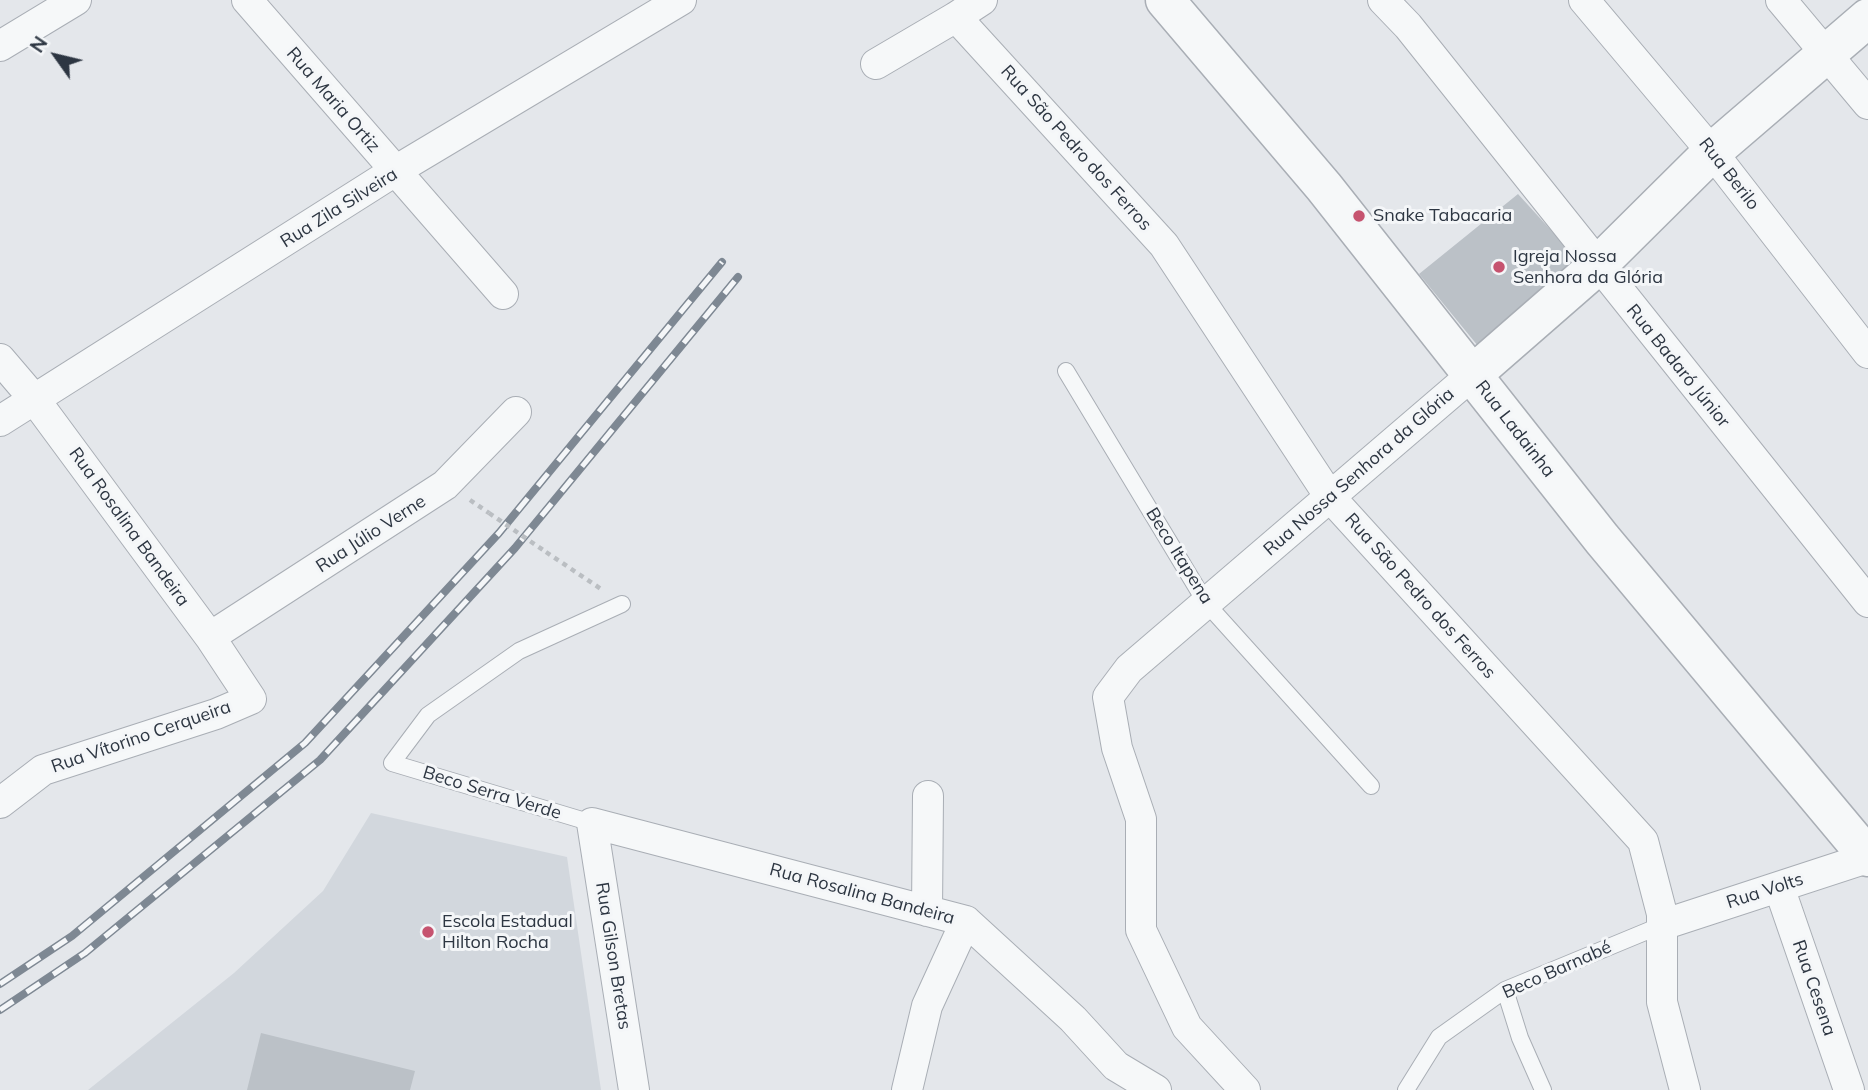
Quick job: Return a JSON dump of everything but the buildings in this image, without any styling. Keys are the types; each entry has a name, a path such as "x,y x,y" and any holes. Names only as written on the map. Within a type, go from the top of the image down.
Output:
{"street":[{"path":"0,46 76,0"},
{"name":"Rua Maria Ortiz","path":"247,0 503,294"},
{"name":"Rua Zila Silveira","path":"0,421 396,171 681,0"},
{"path":"876,64 982,0"},
{"name":"Rua Ladainha","path":"1165,0 1324,187 1602,539 1867,858"},
{"name":"Rua Badaró Júnior","path":"1382,0 1408,26 1868,602"},
{"name":"Rua Berilo","path":"1584,0 1712,152 1868,353"},
{"path":"1781,0 1868,104"},
{"name":"Rua São Pedro dos Ferros","path":"956,17 1164,245 1330,497 1643,841 1662,914 1662,1002 1685,1090"},
{"name":"Rua Nossa Senhora da Glória","path":"1245,1090 1187,1027 1141,930 1141,819 1117,748 1108,697 1129,669 1597,265 1712,152 1868,18"},
{"name":"Rua Rosalina Bandeira","path":"0,359 35,400 210,637 251,699"},
{"name":"Rua Júlio Verne","path":"210,637 445,485 516,412"},
{"name":"Rua Vítorino Cerqueira","path":"0,803 43,770 216,714 251,699"},
{"path":"927,911 928,796"},
{"name":"Rua Rosalina Bandeira","path":"592,823 967,921 1073,1019 1116,1066 1156,1090"},
{"name":"Rua Gilson Bretas","path":"592,823 634,1090"},
{"name":"Rua Volts","path":"1662,925 1867,858"},
{"name":"Rua Cesena","path":"1779,887 1849,1090"},
{"path":"907,1090 927,1006 967,921"}],"lane":[{"name":"Beco Itapena","path":"1066,371 1206,603 1371,786"},
{"name":"Beco Serra Verde","path":"592,823 392,762 428,715 519,651 622,604"},
{"name":"Beco Barnabé","path":"1406,1090 1439,1037 1505,990 1662,925"},
{"path":"1505,990 1520,1038 1544,1090"}],"path":[{"path":"489,513 622,604"}],"shaded area":[{"name":"Escola Estadual Hilton Rocha","path":"371,813 567,857 601,1090 88,1090 234,973 323,891"}],"railway":[{"path":"0,984 72,936 305,743 499,533 722,262"},
{"path":"0,1010 85,953 320,760 515,548 738,277"}],"place":[{"name":"Snake Tabacaria","path":"1359,216"},
{"name":"Igreja Nossa Senhora da Glória","path":"1499,267"},
{"name":"Escola Estadual Hilton Rocha","path":"428,932"}]}
